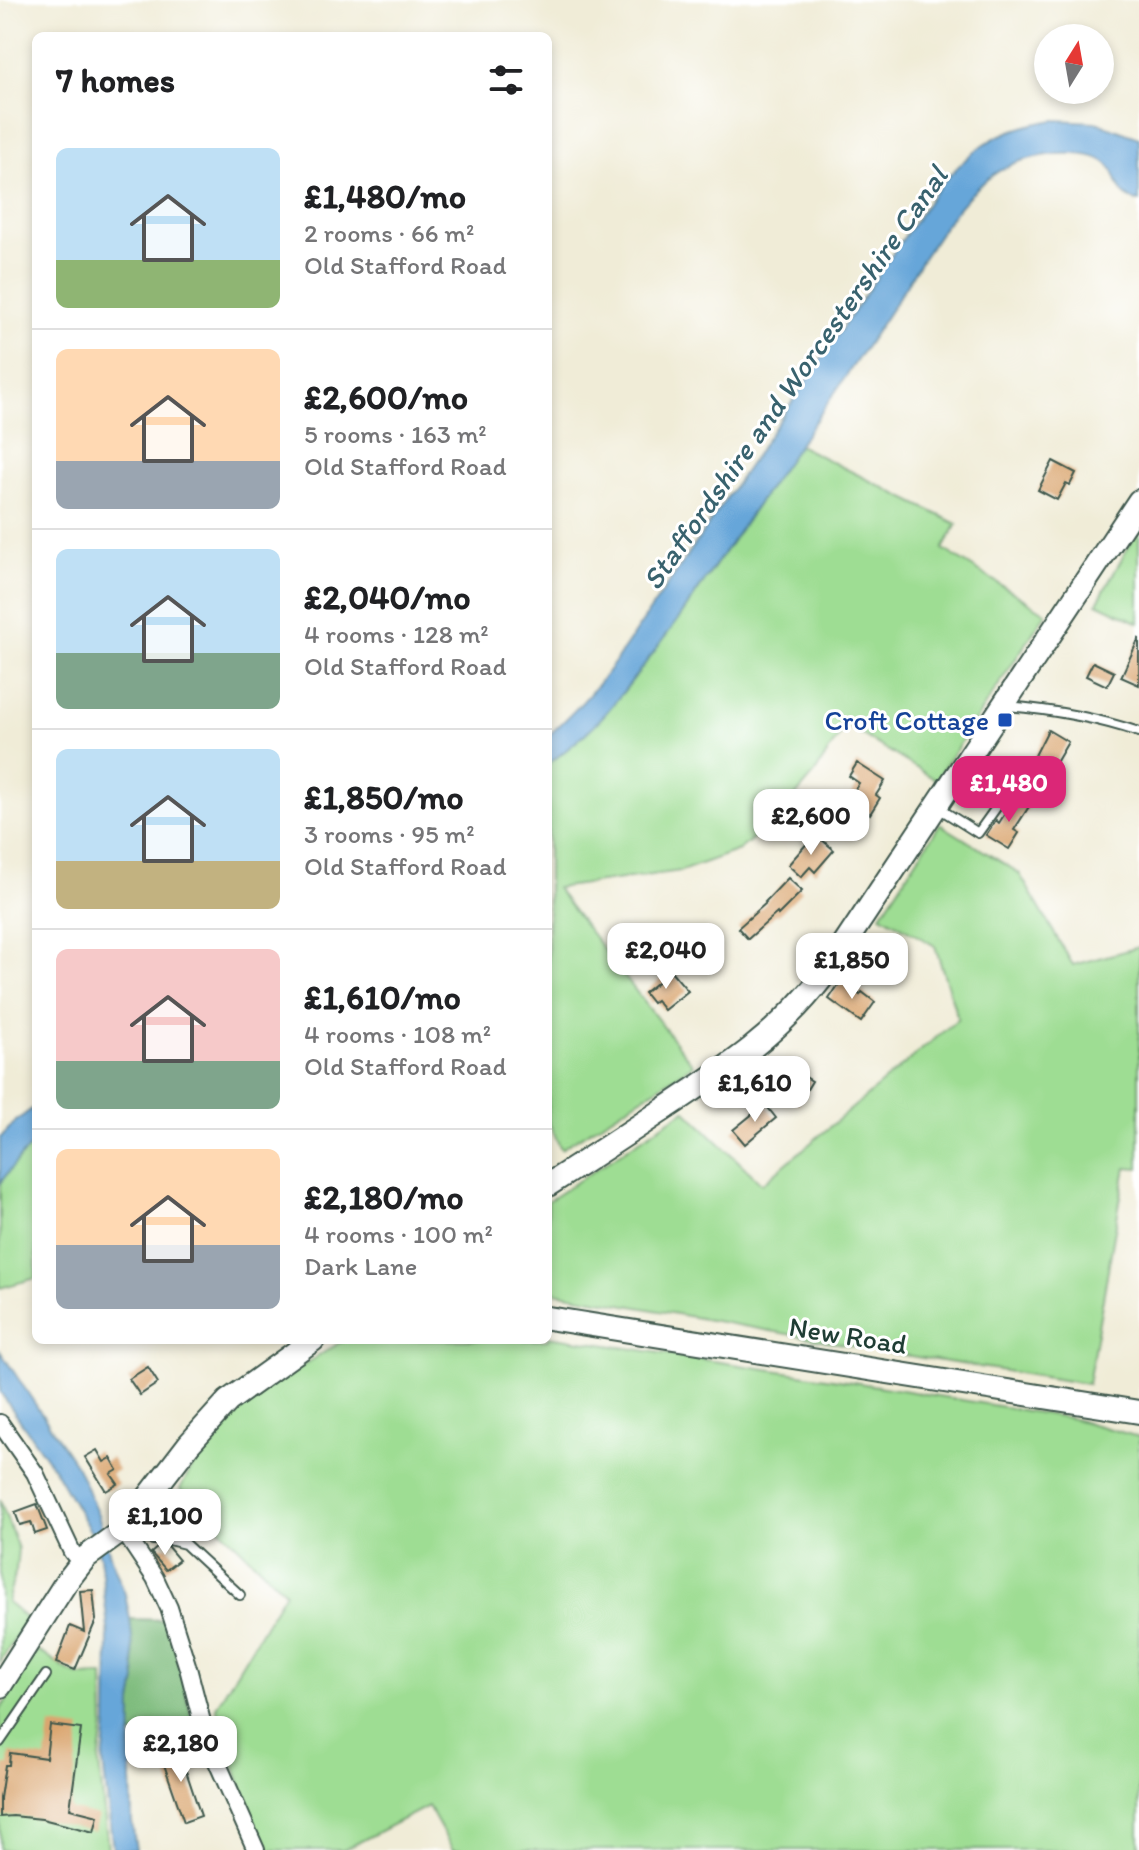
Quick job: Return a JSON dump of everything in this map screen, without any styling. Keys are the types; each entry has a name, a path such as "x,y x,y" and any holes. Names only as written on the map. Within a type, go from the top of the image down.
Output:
{"street":[{"path":"552,1182 754,1048 805,1000 1139,501"},
{"name":"New Road","path":"552,1319 1139,1412"},
{"path":"0,1686 83,1560 118,1534 189,1444 228,1401 307,1344"},
{"path":"0,1423 35,1473 72,1552 83,1560"},
{"path":"118,1534 155,1578 169,1608 206,1737 256,1850"}],"lane":[{"path":"1002,706 1054,710 1104,720 1139,732"},
{"path":"936,806 978,833 998,805"},
{"path":"118,1534 185,1544 240,1595"},
{"path":"0,1742 46,1675"}],"green space":[{"path":"798,445 957,524 943,549 1046,613 936,780 846,725 812,777 778,817 739,850 681,871 556,888 693,1065 561,1149 552,1130 552,761 583,736 624,691 680,617"},
{"path":"1139,528 1139,623 1097,603"},
{"path":"940,824 1019,873 1073,965 1139,947 1139,1168 1126,1167 1088,1384 916,1357 552,1292 552,1198 685,1110 762,1184 958,1019 935,946 881,915"},
{"path":"32,1145 32,1279 0,1288 0,1183"},
{"path":"552,1337 1070,1418 1139,1437 1139,1850 453,1850 428,1806 344,1850 266,1850 248,1808 216,1707 285,1592 180,1489 201,1451 240,1405 338,1344 552,1344"},
{"path":"0,1500 18,1549 7,1602 27,1619 0,1662"},
{"path":"130,1619 168,1620 193,1723 131,1735 136,1680"},
{"path":"37,1650 80,1676 103,1675 104,1725 99,1763 108,1850 0,1850 0,1711"}],"water":[{"path":"1055,120 1096,122 1139,138 1139,201 1125,195 1105,162 1076,154 1048,155 1019,162 993,175 974,191 956,210 846,377 680,617 604,715 552,761 552,732 615,662 934,193 973,152 986,143 1034,124"},
{"path":"32,1109 32,1145 0,1183 0,1138"},
{"path":"0,1351 77,1467 98,1514 125,1594 136,1680 132,1702 131,1771 136,1850 113,1850 103,1762 107,1724 108,1629 100,1557 93,1536 54,1469 0,1392"}],"building":[{"path":"1053,461 1076,473 1070,485 1066,483 1057,500 1038,490"},
{"path":"1139,638 1139,685 1121,677"},
{"path":"1093,662 1114,672 1107,686 1086,676"},
{"path":"1048,730 1068,742 1043,785 1025,775"},
{"path":"857,763 885,781 876,795 880,798 870,814 866,811 857,828 828,810 834,800 844,806 859,783 849,776"},
{"path":"1016,796 1030,805 1014,830 1019,833 1009,849 986,835 996,820 999,823"},
{"path":"821,839 834,850 815,872 810,867 801,877 788,865 810,840 816,845"},
{"path":"788,878 802,891 748,939 738,928"},
{"path":"671,971 688,991 664,1010 656,1000 652,1003 644,993"},
{"path":"841,981 875,1002 861,1022 829,999"},
{"path":"794,1070 812,1081 798,1104 780,1092"},
{"path":"765,1104 776,1118 745,1144 733,1130"},
{"path":"148,1367 158,1383 140,1395 129,1379"},
{"path":"97,1450 104,1462 111,1458 118,1470 111,1474 118,1484 106,1491 85,1457"},
{"path":"37,1504 47,1530 35,1534 31,1522 20,1525 15,1512"},
{"path":"158,1547 168,1547 179,1560 166,1570 151,1553"},
{"path":"93,1590 96,1620 75,1670 56,1663 70,1626 84,1632 80,1591"},
{"path":"50,1725 81,1729 70,1809 98,1816 94,1832 42,1819 0,1817 5,1765 9,1765 10,1753 46,1758"},
{"path":"178,1747 201,1816 184,1822 160,1753"}],"place":[{"name":"Croft Cottage","path":"1005,720"}],"water label":[{"name":"Staffordshire and Worcestershire Canal","path":"795,378"}]}
